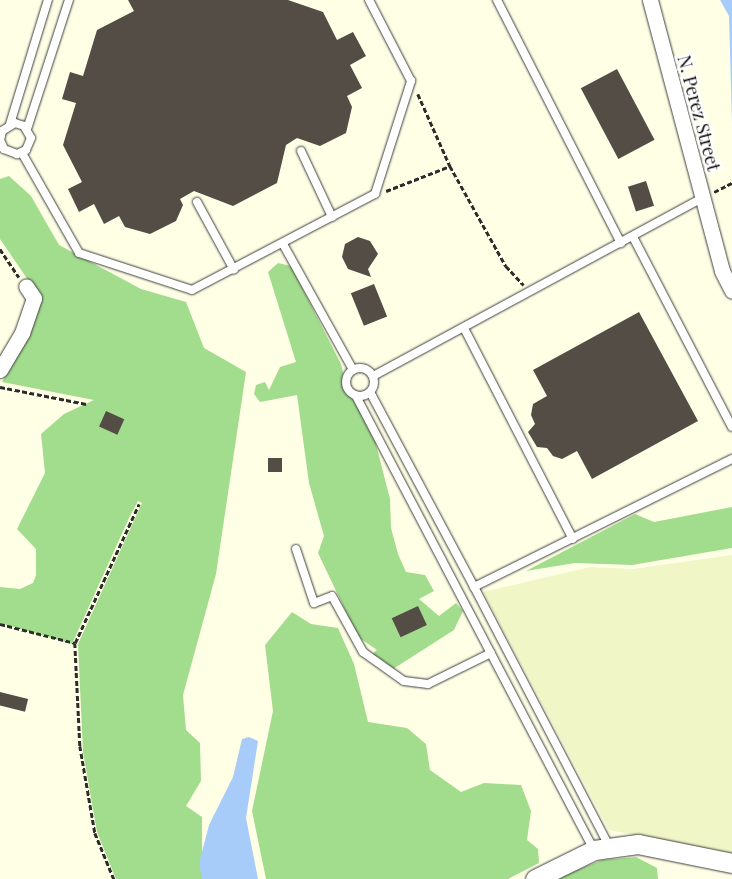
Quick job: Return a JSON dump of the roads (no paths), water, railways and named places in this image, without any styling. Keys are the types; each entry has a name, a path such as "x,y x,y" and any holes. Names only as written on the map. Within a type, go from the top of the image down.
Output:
{"street":[{"name":"N. Perez Street","path":"650,0 702,198 732,291"},
{"path":"0,370 22,332 34,298 26,286"},
{"path":"535,879 601,848 638,844 732,863"}],"lane":[{"path":"22,153 8,152 0,140 10,124 48,0"},
{"path":"22,153 30,142 28,129 69,0"},
{"path":"22,153 79,254 192,290 234,270 375,194 411,81 369,0"},
{"path":"497,0 621,244"},
{"path":"10,124 28,129"},
{"path":"300,151 332,217"},
{"path":"373,376 465,330 702,198"},
{"path":"197,202 234,270"},
{"path":"633,237 732,427"},
{"path":"283,244 353,370"},
{"path":"465,330 573,539"},
{"path":"353,370 365,369 373,376"},
{"path":"353,370 346,385 356,396 491,653 601,848"},
{"path":"373,376 370,392 474,587 601,848"},
{"path":"356,396 370,392"},
{"path":"474,587 732,459"},
{"path":"296,549 314,603 332,596 363,652 404,681 428,684 491,653"}],"water":[{"path":"720,0 732,0 732,123 729,16"},
{"path":"249,737 258,741 246,818 258,879 202,879 199,863 209,825 233,777 242,739"}]}
